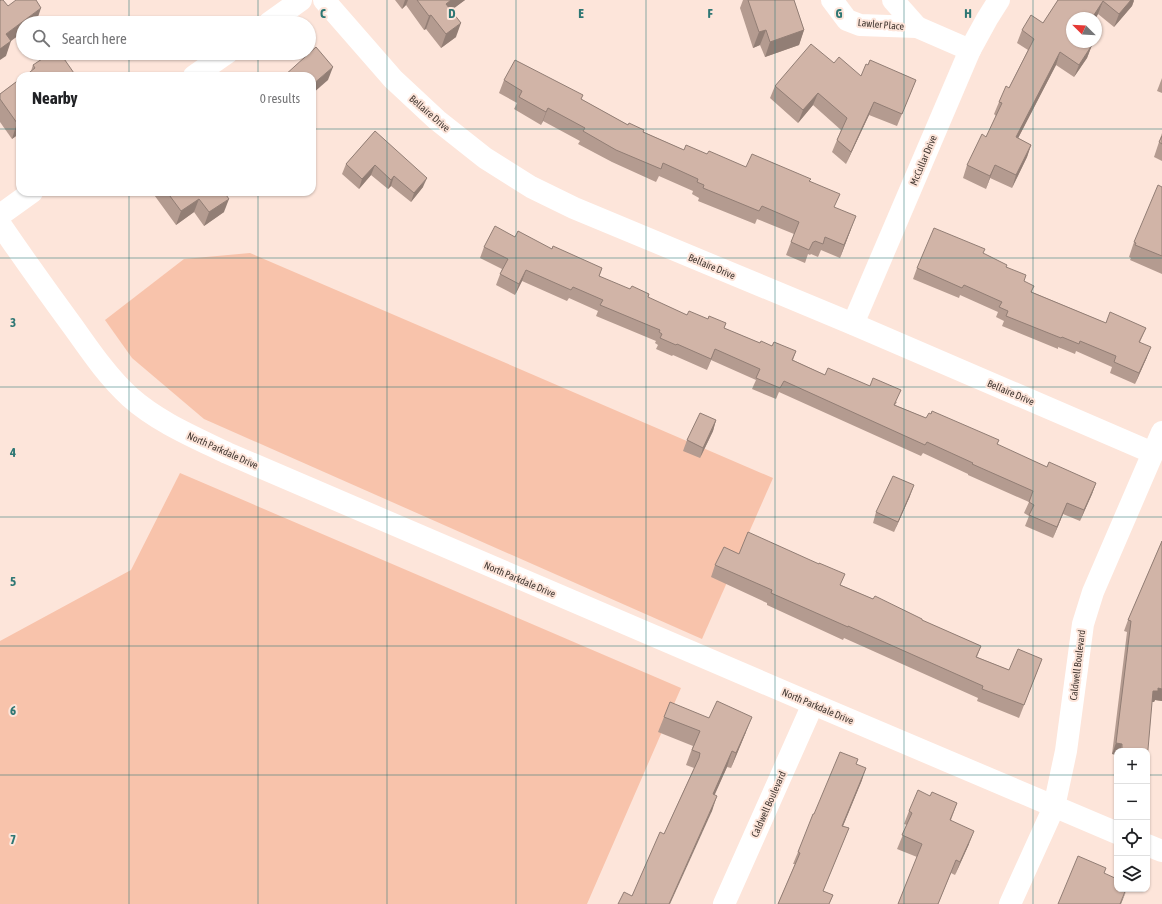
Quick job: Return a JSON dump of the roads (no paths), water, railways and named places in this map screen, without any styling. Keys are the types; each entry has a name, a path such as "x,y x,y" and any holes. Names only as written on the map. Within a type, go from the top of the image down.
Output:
{"street":[{"path":"279,16 301,0"},
{"name":"Bellaire Drive","path":"324,0 393,80 436,120 485,158 531,187 574,208 853,324 1153,453"},
{"name":"Lawler Place","path":"832,0 847,20 860,25 916,27 970,50"},
{"name":"Lawler Place","path":"894,0 916,27"},
{"name":"McCullar Drive","path":"853,324 970,50 999,0"},
{"path":"200,72 217,60"},
{"path":"0,215 26,196"},
{"name":"North Parkdale Drive","path":"0,224 87,347 130,397 152,414 187,434 227,453 1114,832"},
{"name":"Caldwell Boulevard","path":"1010,904 1054,807 1066,751 1083,624 1093,592 1162,432"},
{"name":"Caldwell Boulevard","path":"724,904 813,704"},
{"path":"1150,846 1162,851"}]}
